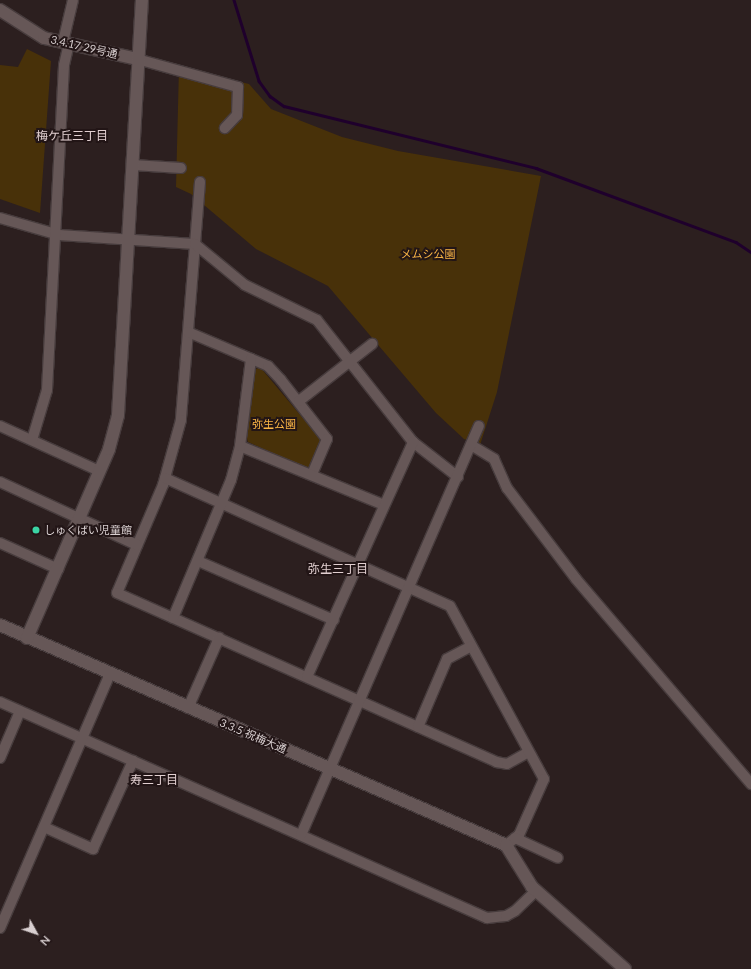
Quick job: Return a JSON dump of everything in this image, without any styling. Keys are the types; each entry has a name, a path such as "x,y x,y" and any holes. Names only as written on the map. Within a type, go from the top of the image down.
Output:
{"street":[{"path":"32,440 47,390 64,65 73,0"},
{"path":"27,638 115,434 122,390 137,59 142,0"},
{"name":"3.4.17 29号通","path":"0,10 44,38 137,59 238,87 237,115 225,128"},
{"path":"133,165 181,168"},
{"path":"200,182 184,398 165,478 117,593 496,762 507,764 527,753"},
{"path":"0,218 56,234 195,244 245,285 317,320 413,442 458,477"},
{"path":"188,332 268,366 299,401 327,439 312,475"},
{"path":"299,401 350,363 372,344"},
{"path":"173,618 223,503 240,446 251,359"},
{"path":"0,426 99,471"},
{"path":"301,835 479,426"},
{"path":"307,677 413,442"},
{"path":"471,445 494,459 507,488 576,580 751,784"},
{"path":"240,446 384,505"},
{"path":"165,478 358,562 450,606 527,753 544,779 510,842"},
{"path":"0,482 137,545"},
{"path":"0,543 58,569"},
{"path":"198,561 334,620"},
{"name":"3.3.5 祝梅大通","path":"0,625 330,769 510,842"},
{"path":"188,708 219,638"},
{"path":"418,727 447,659 471,646"},
{"path":"0,928 110,674"},
{"path":"0,702 82,737 487,918 506,916 515,911 536,891"},
{"path":"0,758 20,711"},
{"path":"44,827 93,850 133,761"},
{"path":"510,842 558,858"},
{"path":"510,842 536,891 624,969"}],"green space":[{"path":"27,49 51,61 40,213 0,199 0,65 18,67"},
{"name":"メムシ公園","path":"179,67 249,84 271,109 342,137 398,151 541,176 497,392 480,445 464,439 436,413 328,286 256,249 191,194 176,187"},
{"name":"弥生公園","path":"260,367 322,441 311,470 248,442 246,435 254,370"}],"waterway":[{"path":"234,0 259,81 270,96 284,106 536,168 736,242 751,252"}],"place":[{"name":"しゅくばい児童館","path":"36,530"}],"district":[{"name":"梅ケ丘三丁目","path":"72,136"},
{"name":"弥生三丁目","path":"338,569"},
{"name":"寿三丁目","path":"154,780"}]}
